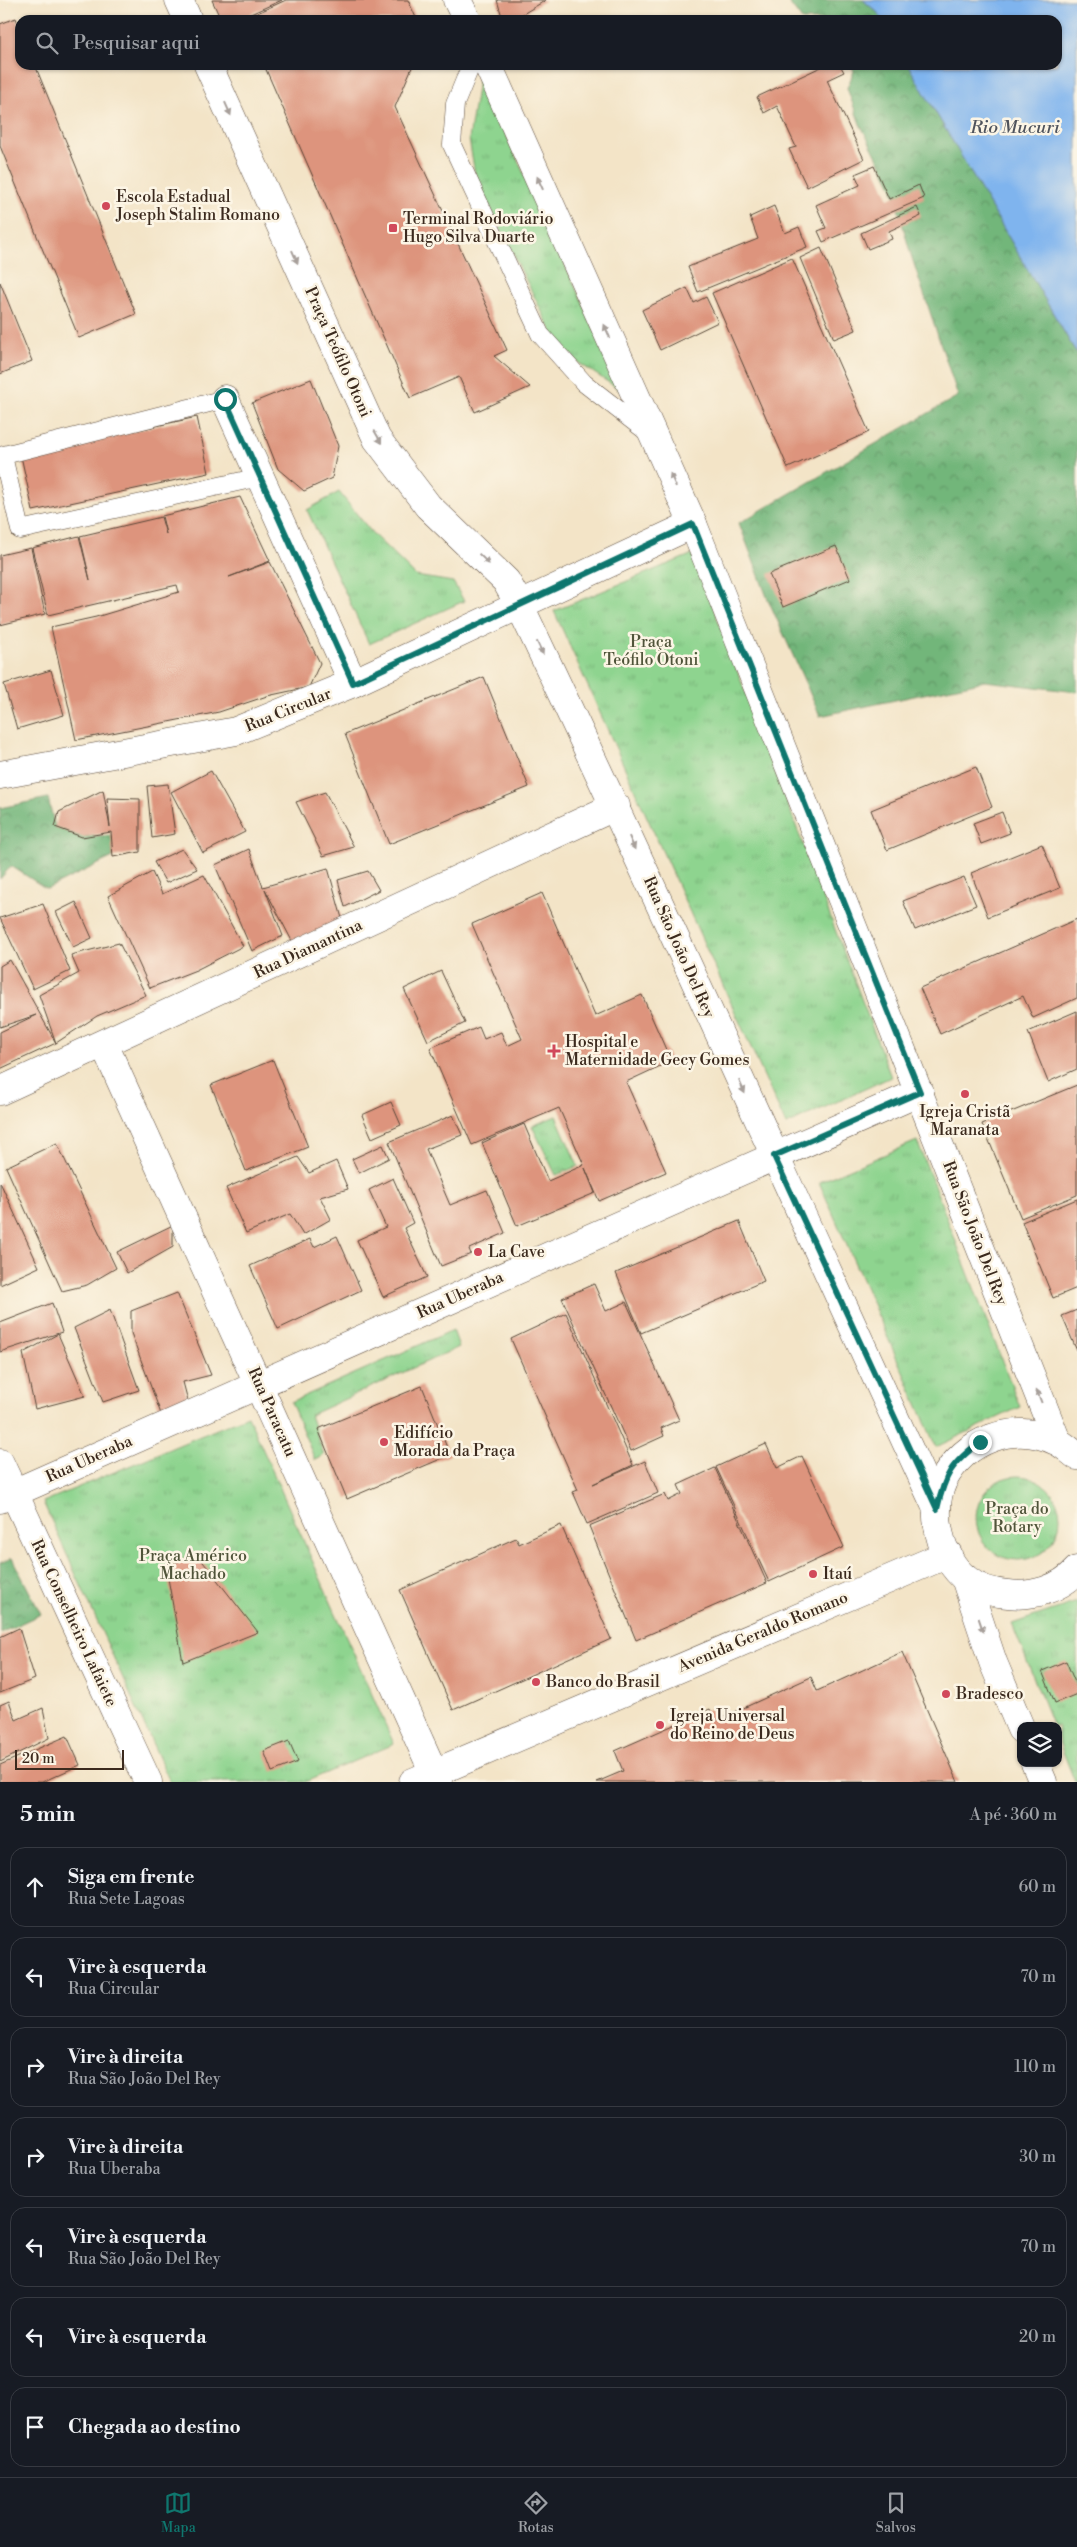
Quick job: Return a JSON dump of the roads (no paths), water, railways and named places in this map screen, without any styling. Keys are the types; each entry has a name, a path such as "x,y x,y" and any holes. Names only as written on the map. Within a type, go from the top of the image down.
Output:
{"street":[{"path":"179,0 186,15"},
{"path":"457,0 464,15"},
{"name":"Praça Teófilo Otoni","path":"210,70 377,438 428,506 506,580 519,604"},
{"path":"490,70 693,524"},
{"path":"225,399 353,683"},
{"name":"Rua Circular","path":"0,775 236,731 353,683 693,524"},
{"name":"Rua São João Del Rey","path":"693,524 920,1092 1067,1449"},
{"name":"Rua São João Del Rey","path":"519,604 616,806 774,1156 937,1509"},
{"name":"Rua Diamantina","path":"0,1091 616,806"},
{"name":"Rua Paracatu","path":"104,1044 259,1384 428,1779"},
{"name":"Rua Uberaba","path":"7,1496 920,1092"},
{"path":"1018,1722 993,1662 965,1578 948,1554 940,1537 937,1509 943,1482 958,1459 980,1442 1004,1433 1032,1433 1067,1449"},
{"name":"Rua Conselheiro Lafaiete","path":"0,1463 7,1496 148,1782"},
{"name":"Avenida Geraldo Romano","path":"428,1779 948,1554"},
{"path":"965,1578 995,1593 1022,1596 1048,1590 1071,1576 1077,1570"},
{"path":"1037,1767 1043,1782"}],"lane":[{"path":"469,70 455,104 452,145 540,334 584,383 655,438"},
{"path":"225,399 1,456 20,530 260,477"}],"water":[{"name":"Rio Mucuri","path":"863,0 1077,0 1077,354 911,70 1062,70 1062,15 879,15"}],"place":[{"name":"Escola Estadual Joseph Stalim Romano","path":"106,206"},
{"name":"Terminal Rodoviário Hugo Silva Duarte","path":"393,228"},
{"name":"Hospital e Maternidade Gecy Gomes","path":"554,1051"},
{"name":"Igreja Cristã Maranata","path":"965,1094"},
{"name":"La Cave","path":"478,1252"},
{"name":"Edifício Morada da Praça","path":"384,1442"},
{"name":"Itaú","path":"813,1574"},
{"name":"Banco do Brasil","path":"536,1682"},
{"name":"Bradesco","path":"946,1694"},
{"name":"Igreja Universal do Reino de Deus","path":"660,1725"}],"park label":[{"name":"Praça do Rotary","path":"1017,1518"},
{"name":"Praça Américo Machado","path":"193,1565"}]}
